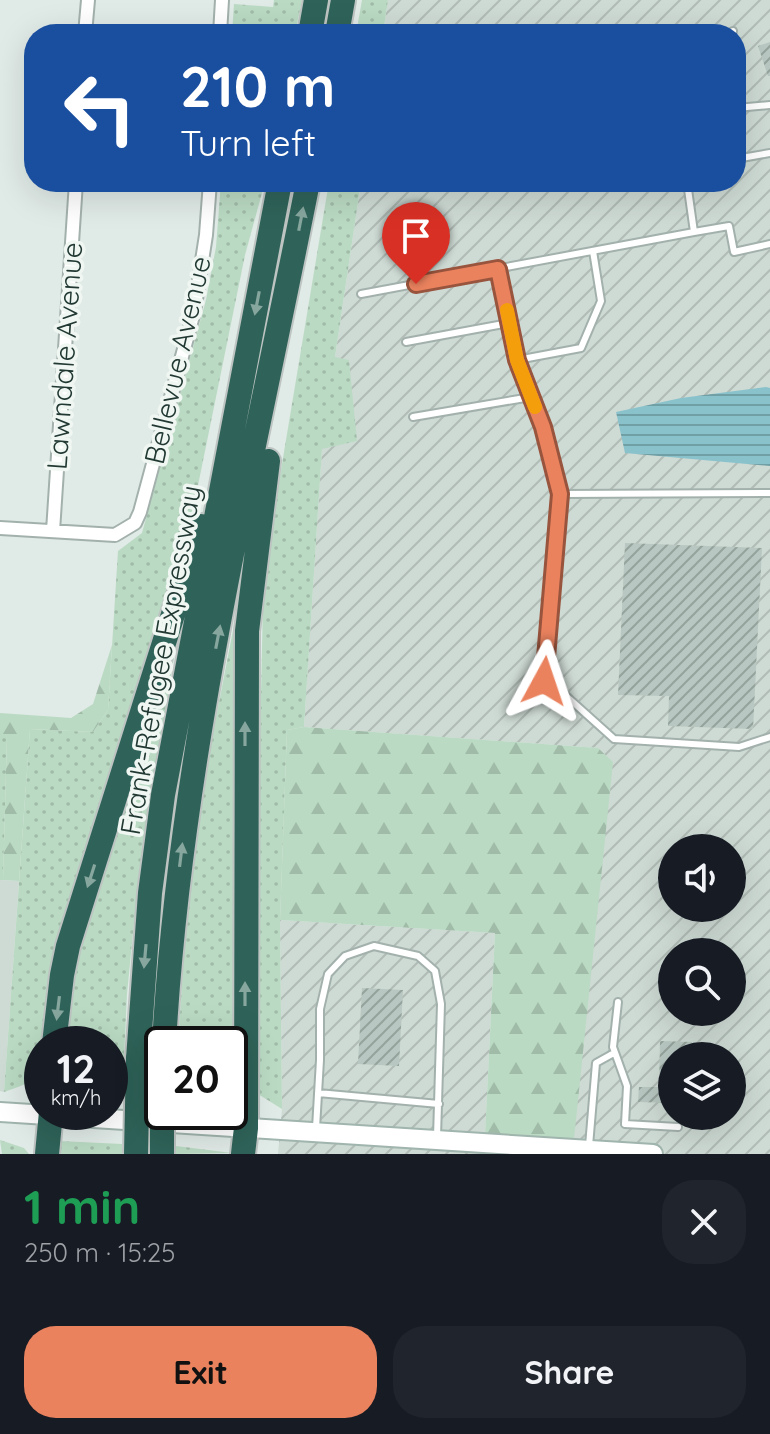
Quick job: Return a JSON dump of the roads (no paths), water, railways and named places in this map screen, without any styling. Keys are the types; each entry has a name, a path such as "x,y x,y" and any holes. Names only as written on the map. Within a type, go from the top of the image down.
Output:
{"highway":[{"path":"312,24 316,0"},
{"path":"339,24 343,0"},
{"name":"Frank-Refugee Expressway","path":"136,1154 138,1059 150,893 163,795 278,192"},
{"name":"Frank-Refugee Expressway","path":"165,1026 172,925 189,796 214,654 306,192"},
{"path":"246,1026 247,631 270,431 270,378"},
{"path":"56,1026 68,946 200,528 223,485"},
{"path":"47,1154 49,1130"},
{"path":"162,1130 162,1154"},
{"path":"243,1154 246,1130"}],"main road":[{"path":"0,1112 24,1113"},
{"path":"248,1128 429,1145 653,1154"}],"street":[{"path":"86,24 88,0"},
{"path":"221,24 222,0"},
{"name":"Lawndale Avenue","path":"53,531 75,192"},
{"name":"Bellevue Avenue","path":"53,531 115,535 135,523 194,312 209,192"},
{"path":"0,528 53,531"}],"lane":[{"path":"746,107 770,105"},
{"path":"746,157 770,153"},
{"path":"688,192 694,232"},
{"path":"361,294 729,226 734,252 770,244"},
{"path":"517,360 581,348 601,301 593,251"},
{"path":"498,269 517,360 543,427 560,494 544,681 577,705 614,739 739,747 770,737"},
{"path":"406,342 509,323"},
{"path":"413,417 531,397"},
{"path":"560,494 770,493"},
{"path":"316,1133 320,1009 328,974 345,956 374,946 418,956 435,971 441,1004 439,1104 429,1145"},
{"path":"618,1002 614,1053 627,1086 625,1124 658,1126"},
{"path":"588,1150 596,1063 614,1053"},
{"path":"318,1093 439,1104"}],"water":[{"path":"770,388 770,466 625,453 616,412 681,398"}]}
